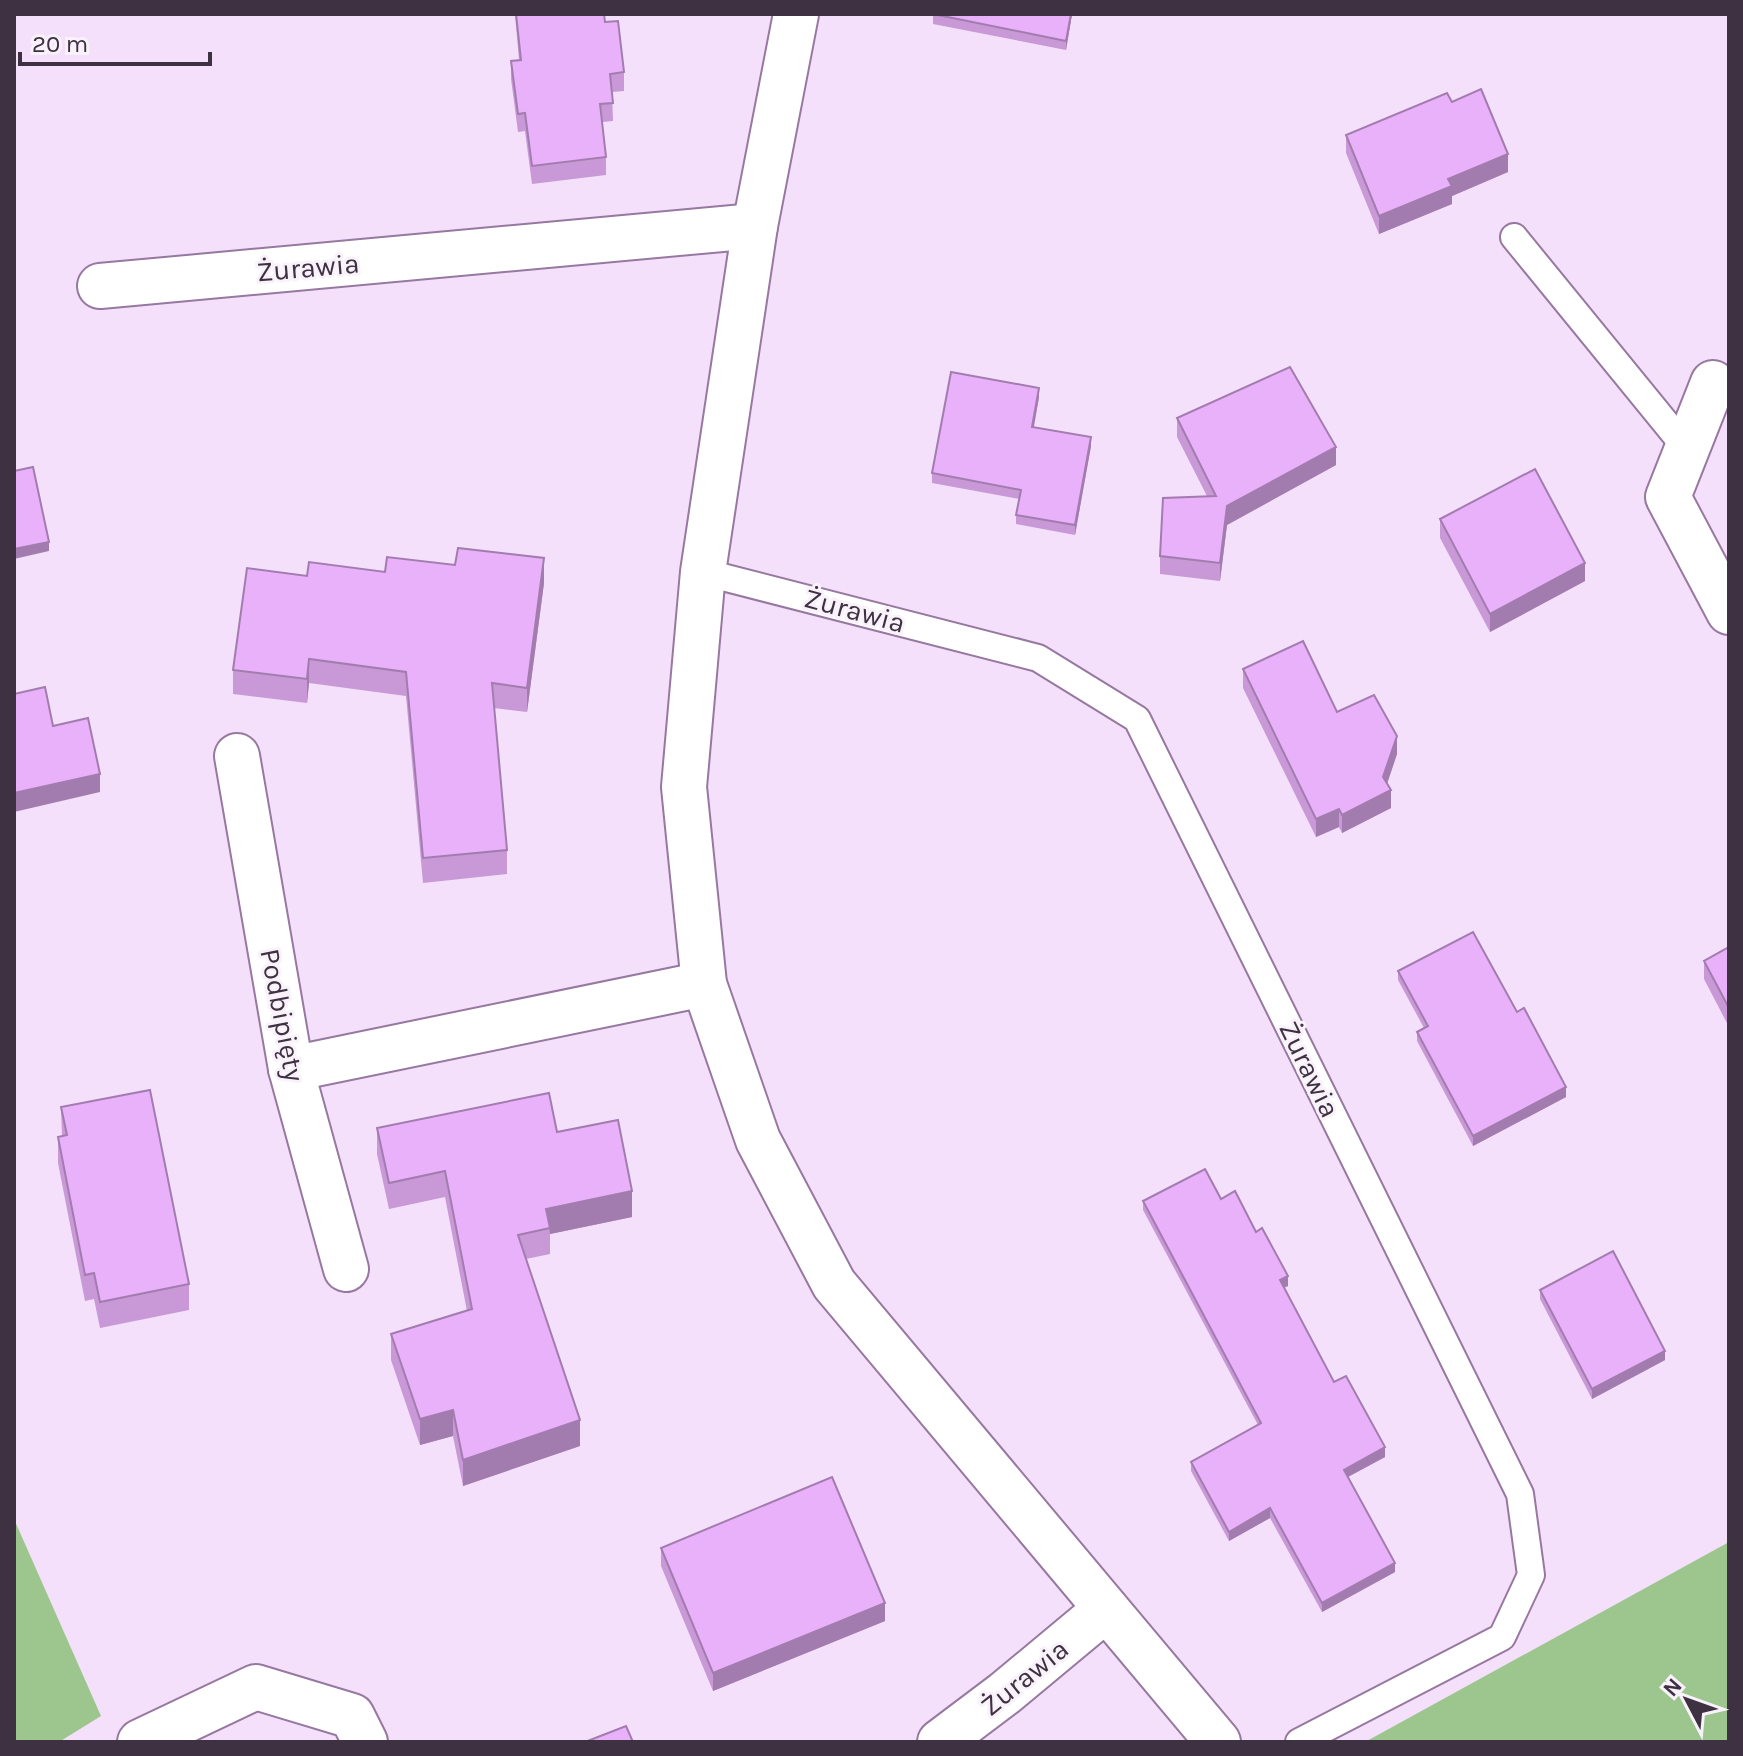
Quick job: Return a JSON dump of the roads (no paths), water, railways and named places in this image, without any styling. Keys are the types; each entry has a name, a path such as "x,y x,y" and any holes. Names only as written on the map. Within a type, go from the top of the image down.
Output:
{"street":[{"path":"796,14 755,226 703,572 684,787 704,984 758,1140 834,1284 1218,1742"},
{"name":"Żurawia","path":"100,286 755,226"},
{"path":"1713,383 1668,497 1729,612"},
{"name":"Podbipięty","path":"237,756 291,1069 346,1269"},
{"path":"291,1069 704,984"},
{"name":"Żurawia","path":"940,1742 1005,1693 1106,1609"},
{"path":"140,1742 256,1687 352,1716 365,1742"}],"lane":[{"path":"1514,237 1687,449"},
{"name":"Żurawia","path":"703,572 1038,658 1137,719 1520,1494 1531,1575 1502,1637 1299,1742"}]}
